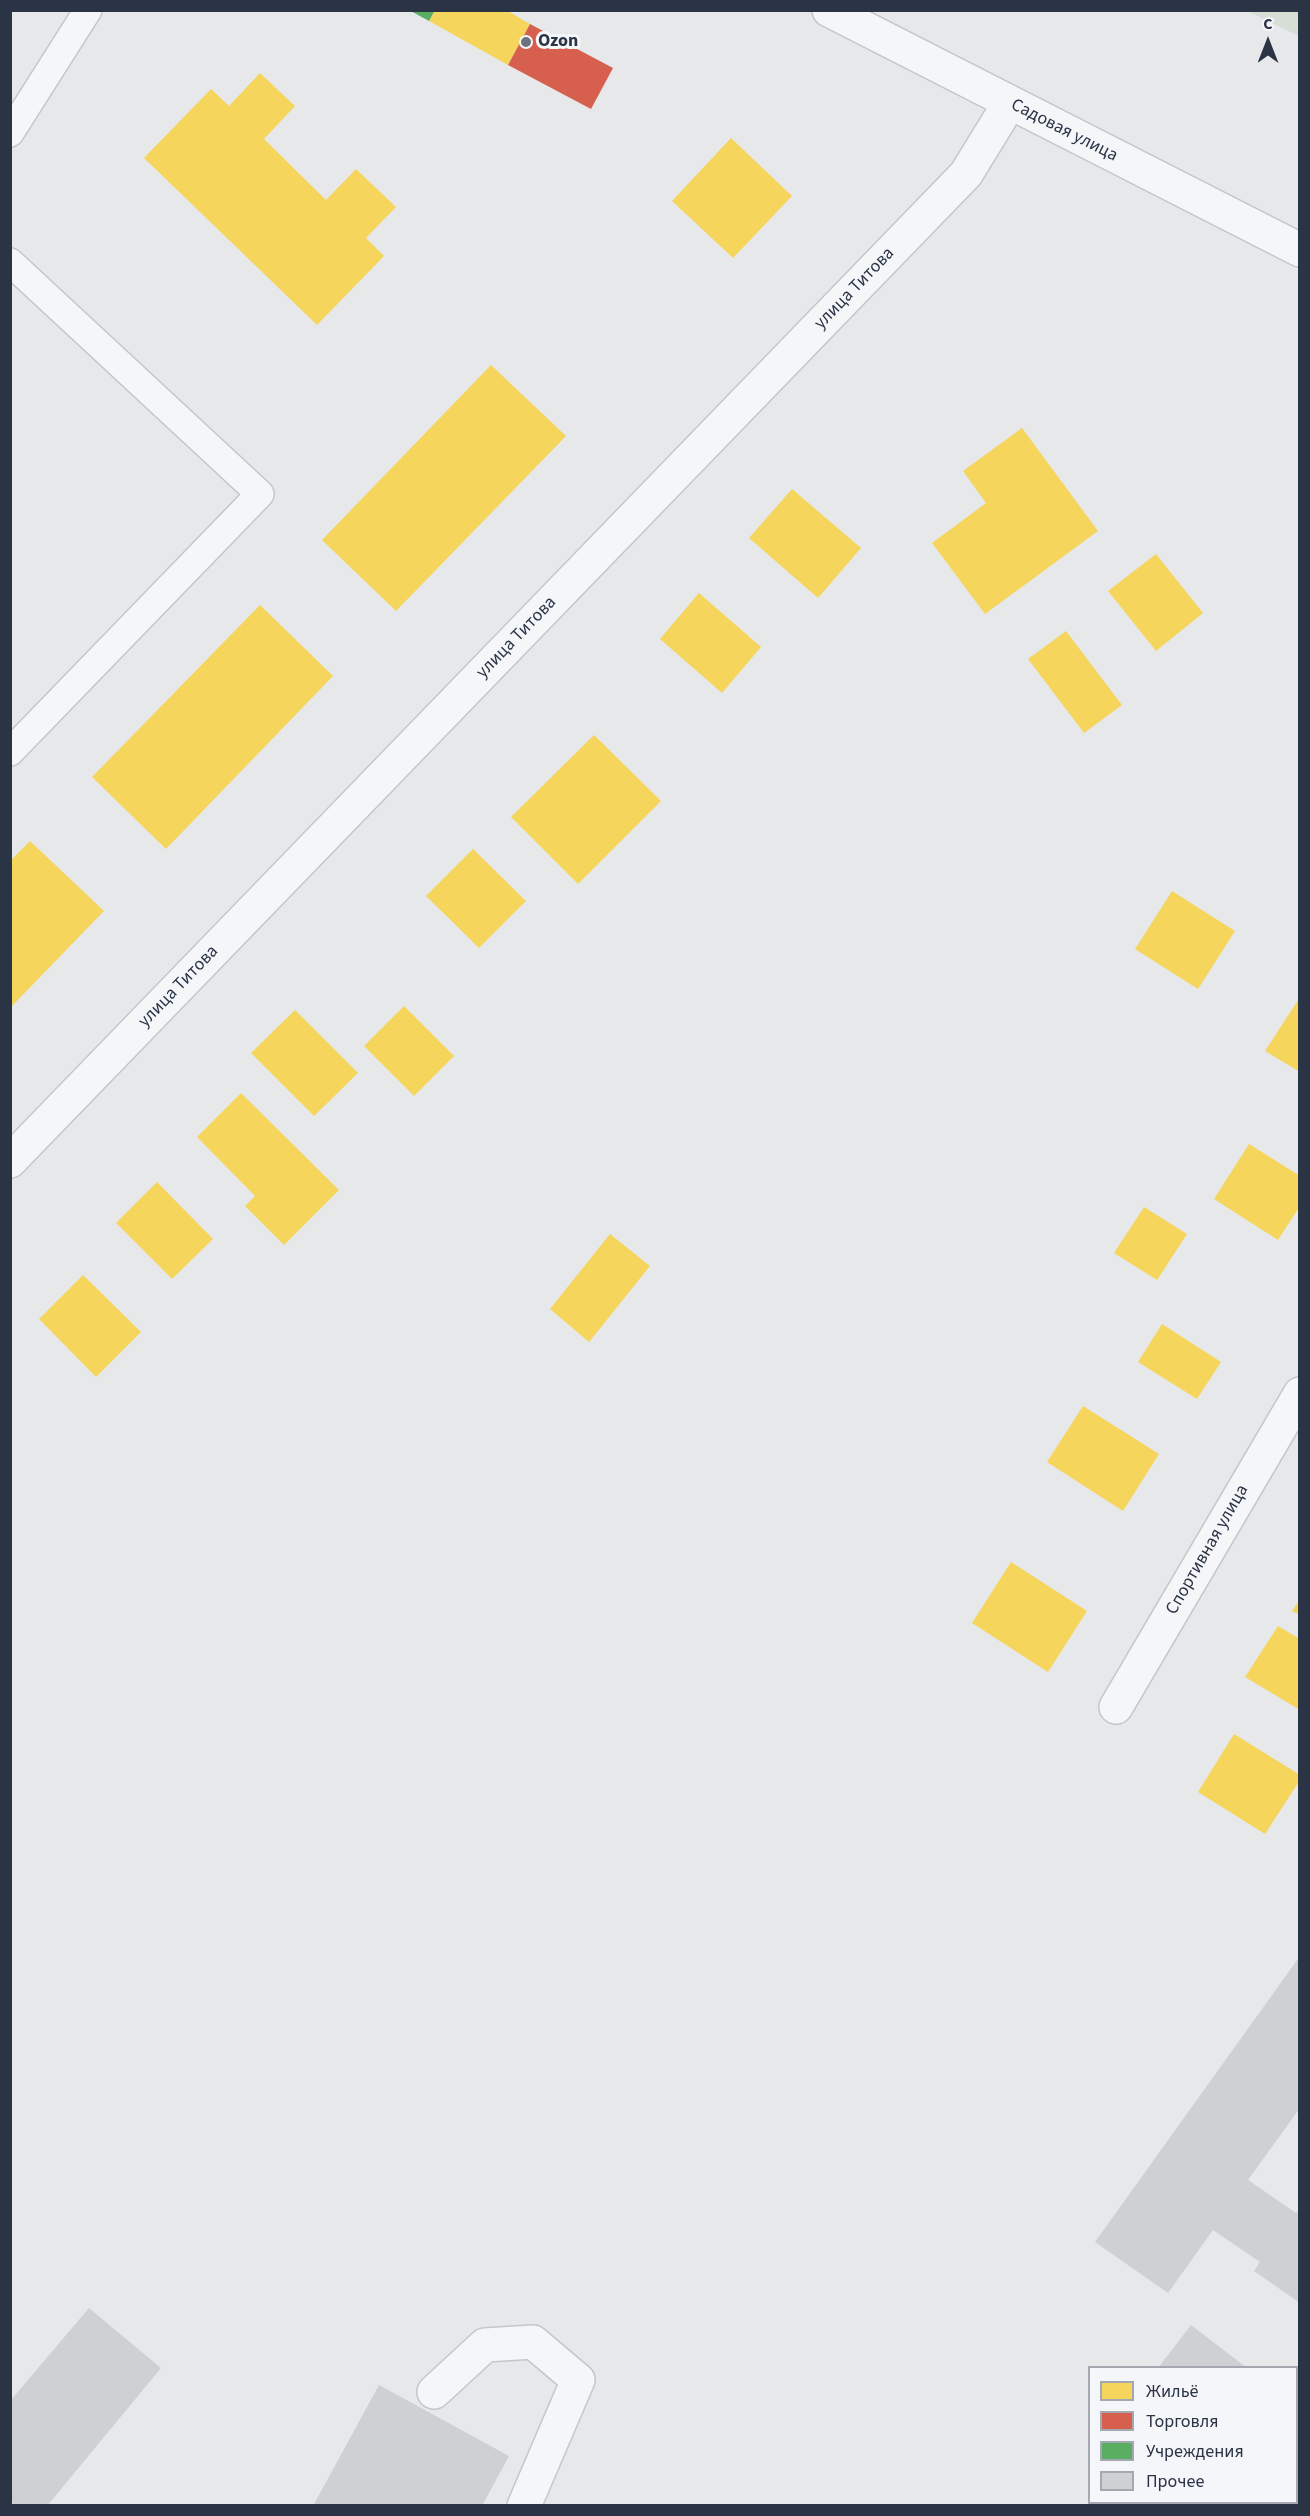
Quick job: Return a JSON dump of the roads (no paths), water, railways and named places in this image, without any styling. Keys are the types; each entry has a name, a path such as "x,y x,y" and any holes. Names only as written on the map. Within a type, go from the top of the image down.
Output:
{"street":[{"name":"Садовая улица","path":"829,10 1009,104 1299,250"},
{"name":"улица Титова","path":"10,1161 966,174 1009,104"},
{"name":"Спортивная улица","path":"1116,1707 1299,1394"},
{"path":"434,2392 485,2345 533,2342 578,2380 524,2505"}],"lane":[{"path":"10,132 88,10"},
{"path":"10,262 260,494 10,752"}],"place":[{"name":"Ozon","path":"526,42"}]}
